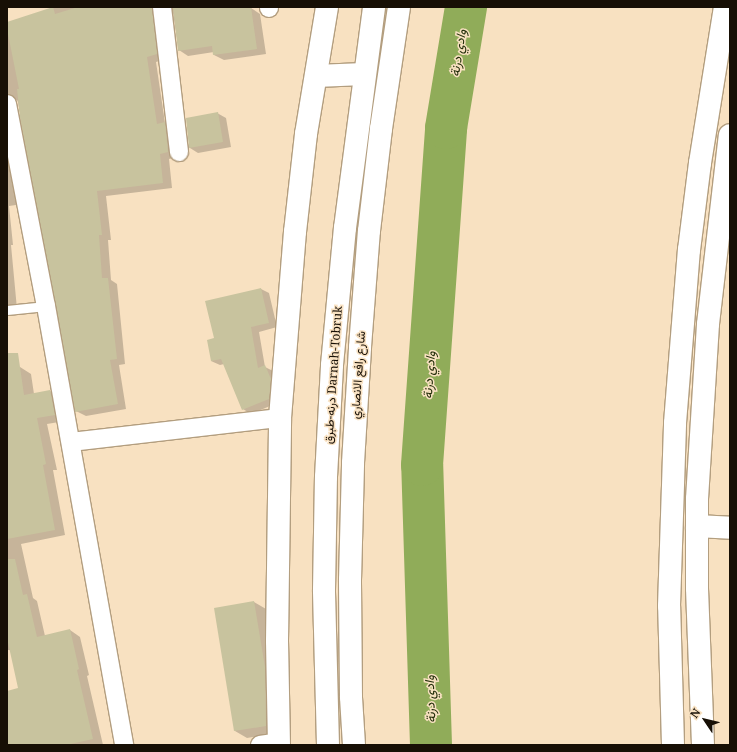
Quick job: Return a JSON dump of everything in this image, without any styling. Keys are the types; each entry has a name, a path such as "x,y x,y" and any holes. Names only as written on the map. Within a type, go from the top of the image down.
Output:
{"street":[{"path":"162,7 179,152"},
{"path":"273,744 280,418 295,232 306,134 327,7"},
{"name":"درنه-طبرق Darnah-Tobruk","path":"328,745 324,590 326,477 332,365 345,228 374,7"},
{"name":"شارع رافع الانصاري","path":"354,745 351,697 350,580 353,463 360,347 369,231 381,129 399,7"},
{"path":"673,745 669,606 675,415 689,250 700,163 725,7"},
{"path":"316,76 364,74"},
{"path":"7,104 71,442 124,745"},
{"path":"703,745 697,526 701,412 708,324 730,135"},
{"path":"71,442 280,418"},
{"path":"697,526 730,528"}],"lane":[{"path":"7,310 46,306"}],"building":[{"path":"53,7 55,14 78,7 152,7 157,54 147,57 157,124 165,122 168,152 160,154 163,183 97,191 102,235 99,235 102,278 108,278 117,359 110,360 118,404 75,412 20,118 17,89 19,89 7,29 7,22"},
{"path":"173,7 251,7 257,49 213,55 212,46 178,51"},
{"path":"218,112 223,142 189,148 186,118"},
{"path":"261,288 269,323 251,327 258,368 265,365 271,379 269,399 242,410 221,359 211,361 207,340 214,338 205,301"},
{"path":"7,353 18,353 24,395 50,390 55,415 37,418 46,464 43,465 55,530 7,539"},
{"path":"7,559 15,559 23,595 27,594 37,637 70,629 79,669 77,670 93,739 66,745 7,745 7,691 18,688 7,638"},
{"path":"254,601 265,667 266,726 234,731 214,608"}],"waterway":[{"name":"وادي درنة","path":"431,745 422,465 446,128 466,7"}]}
